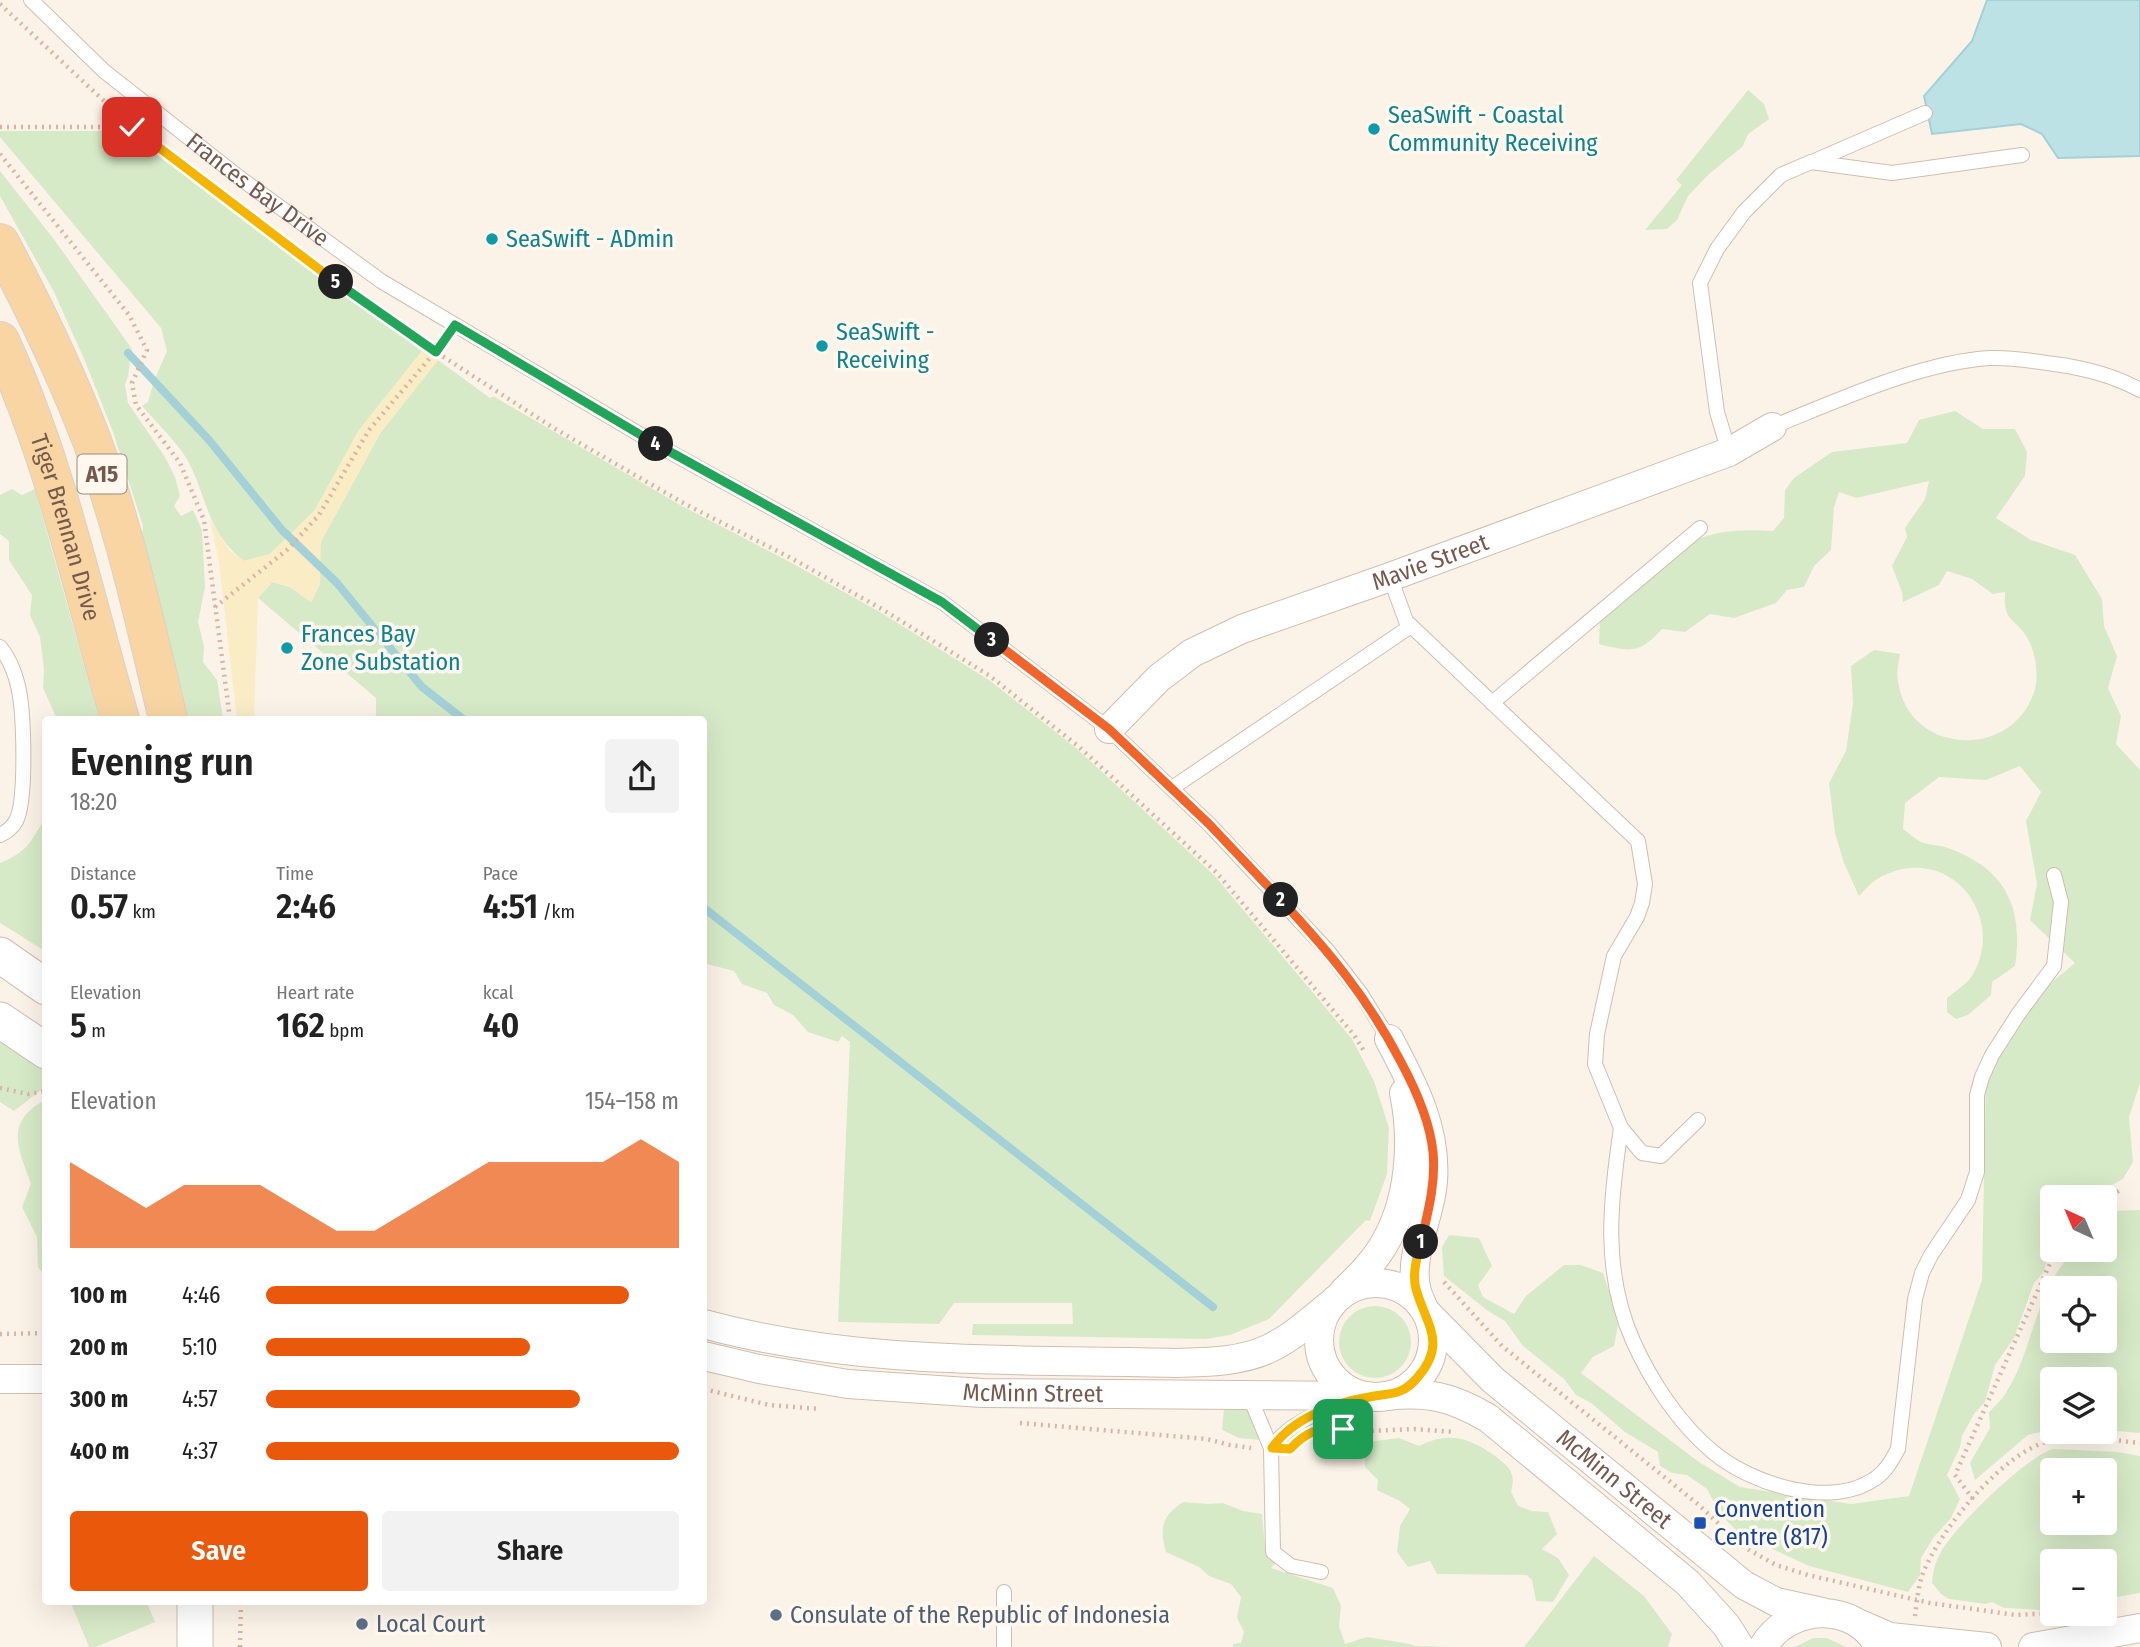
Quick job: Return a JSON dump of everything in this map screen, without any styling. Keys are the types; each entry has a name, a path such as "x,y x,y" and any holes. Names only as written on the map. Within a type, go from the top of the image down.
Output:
{"main road":[{"name":"Tiger Brennan Drive","path":"0,243 37,314 92,443 138,596 167,716"},
{"name":"Tiger Brennan Drive","path":"0,341 33,415 46,455 119,716"}],"street":[{"name":"Mavie Street","path":"1109,729 1159,678 1192,653 1242,629 1730,452 1772,427"},
{"path":"1,956 42,971"},
{"path":"1,956 42,984"},
{"path":"0,1020 42,1048"},
{"name":"Frances Bay Drive","path":"1335,1300 1357,1279 1383,1246 1395,1223 1406,1183 1409,1153 1405,1098 1378,1048"},
{"name":"Frances Bay Drive","path":"1378,1048 1414,1086 1433,1149 1433,1184 1415,1273 1416,1289 1425,1310"},
{"path":"1368,1283 1384,1283 1409,1292 1425,1310 1433,1334 1430,1358 1424,1370 1400,1391 1374,1396 1345,1388 1327,1370 1321,1354 1321,1326 1335,1300 1352,1288 1368,1283"},
{"name":"McMinn Street","path":"707,1325 829,1348 894,1356 1177,1363 1214,1361 1267,1349 1298,1331 1335,1300"},
{"name":"McMinn Street","path":"1425,1310 1493,1380 1744,1585 1776,1602 1840,1615 1883,1634 1914,1641 1987,1647"},
{"name":"McMinn Street","path":"707,1357 759,1369 848,1384 982,1393 1432,1395 1469,1406 1488,1418 1688,1583 1719,1617 1740,1647"},
{"path":"0,1379 42,1379"},
{"path":"195,1605 195,1647"},
{"path":"1763,1647 1768,1638 1783,1624 1800,1616 1822,1612"},
{"path":"1855,1621 1867,1630 1879,1647"},
{"path":"2033,1647 2140,1628"}],"lane":[{"name":"Frances Bay Drive","path":"31,0 104,71 240,178 381,281 661,447 942,602 1109,729 1209,824 1327,950 1361,994 1378,1048"},
{"path":"1730,452 1717,412 1700,283 1717,249 1744,212 1781,175 1924,113"},
{"path":"1811,162 1892,173 2022,155"},
{"path":"1772,427 1865,389 1939,367 1990,358 2083,368 2124,381 2140,390"},
{"path":"1492,703 1700,528"},
{"path":"1390,577 1401,612 1411,626 1637,841 1645,884 1642,903 1612,964 1597,1034 1595,1064 1621,1128 1642,1153 1661,1156 1698,1120"},
{"path":"1171,788 1411,626"},
{"path":"0,647 9,660 18,686 22,720 21,803 15,822 7,832 0,835"},
{"path":"1621,1128 1612,1186 1610,1236 1614,1280 1633,1340 1659,1390 1712,1451 1739,1470 1772,1483 1819,1494 1864,1485 1878,1477 1890,1464 1898,1449 1915,1299 1922,1273 1968,1200 1977,1172 1977,1095 1982,1077 2018,1013 2054,966 2062,902 2054,875"},
{"path":"1249,1395 1272,1448 1273,1552 1291,1566 1321,1572"},
{"path":"1272,1448 1277,1440 1305,1418 1374,1396"},
{"path":"1004,1592 1004,1647"}],"path":[{"path":"0,4 132,127 338,283 436,352 552,427 685,504 791,558 990,676 1078,746 1216,872 1354,1035 1378,1048"},
{"path":"0,127 132,127"},
{"path":"0,154 129,315 147,350 132,383 136,405 180,463 204,520 230,716"},
{"path":"215,607 287,550 320,515 369,430 436,352 455,325"},
{"path":"0,1088 28,1094 42,1092"},
{"path":"1973,1499 1955,1475 2051,1262"},
{"path":"1441,1274 1445,1284 1502,1346 1699,1505 1740,1545 1776,1565 1808,1576 1930,1602 2016,1615 2040,1614"},
{"path":"0,1334 42,1334"},
{"path":"707,1390 769,1405 822,1409"},
{"path":"1012,1422 1207,1439 1241,1448 1272,1448"},
{"path":"1333,1428 1459,1432"},
{"path":"1914,1641 1914,1622 1922,1576 1935,1547 1973,1499 2007,1464 2030,1447 2052,1440 2077,1438 2140,1443"},
{"path":"240,1647 241,1605"}],"green space":[{"path":"1748,90 1764,104 1769,119 1748,134 1743,146 1709,174 1688,196 1677,220 1667,229 1645,230 1682,185 1676,180"},
{"path":"0,131 131,131 422,351 359,430 315,510 270,554 244,561 222,538 184,454 142,406 148,402 167,351 161,328 0,137"},
{"path":"0,171 53,238 132,349 125,385 128,403 165,457 175,477 180,496 174,506 181,516 193,510 202,530 205,587 198,622 204,646 203,662 217,680 223,716 180,716 140,551 143,526 113,432 54,292 0,196"},
{"path":"438,360 490,398 493,396 682,506 880,612 989,680 1076,748 1214,875 1352,1039 1374,1081 1389,1128 1387,1174 1370,1221 1366,1220 1269,1319 1230,1335 1205,1339 972,1335 973,1324 1073,1324 1072,1303 954,1303 939,1324 838,1322 850,1042 842,1036 838,1042 808,1032 793,1015 774,1005 767,993 742,984 734,971 707,964 707,716 376,716 376,698 258,598 272,582 290,587 311,602 320,584 320,542 381,432"},
{"path":"1955,411 1983,429 2015,429 2027,452 2025,476 1996,518 2031,540 2075,555 2102,599 2104,626 2117,656 2108,688 2121,716 2116,744 2140,770 2140,1083 2129,1117 2133,1162 2123,1179 2112,1185 2040,1185 2040,1262 2046,1262 2044,1272 2034,1283 2014,1338 1995,1365 1985,1402 1974,1414 1962,1436 1947,1475 1960,1499 1951,1518 1934,1537 1921,1558 1920,1575 1908,1592 1809,1566 1740,1534 1720,1514 1707,1489 1687,1475 1672,1473 1660,1466 1658,1452 1625,1432 1591,1403 1576,1395 1564,1379 1523,1346 1505,1321 1444,1276 1442,1247 1449,1235 1479,1238 1492,1266 1478,1285 1483,1297 1514,1314 1526,1296 1564,1265 1581,1265 1603,1273 1613,1303 1620,1314 1614,1346 1593,1357 1581,1373 1699,1462 1740,1487 1851,1504 1909,1496 1982,1280 1986,1075 2008,1034 2045,988 2075,963 2030,920 2037,884 2026,821 2041,792 2020,766 1986,780 1939,777 1905,803 1903,829 1921,842 1948,848 1968,856 1984,867 1997,879 2013,908 2017,945 2015,966 1992,982 1991,995 1968,1015 1956,1019 1947,1012 1947,998 1971,977 1979,962 1983,941 1981,921 1974,903 1964,889 1950,878 1934,870 1916,868 1898,870 1879,878 1859,896 1844,863 1835,833 1829,783 1846,751 1853,703 1851,666 1874,650 1900,654 1898,681 1906,706 1921,724 1940,735 1962,740 1985,738 2006,729 2023,712 2035,689 2037,675 2031,645 2022,630 2008,616 2005,592 1993,594 1972,579 1947,571 1939,585 1903,602 1892,566 1907,537 1905,528 1925,499 1929,481 1856,498 1839,492 1834,507 1831,550 1814,566 1804,587 1787,590 1776,603 1734,618 1710,614 1685,632 1662,629 1647,643 1634,649 1619,649 1599,644 1600,620 1691,542 1730,531 1773,531 1784,518 1785,490 1794,478 1832,452 1907,443 1919,420"},
{"path":"12,489 22,495 35,489 98,716 56,716 43,688 44,669 40,637 30,615 32,595 9,560 9,541 0,534 0,495"},
{"path":"42,823 42,949 0,923 0,863 16,855 36,834"},
{"path":"0,1040 42,1068 42,1089 14,1111 0,1102"},
{"path":"42,1102 42,1272 38,1267 37,1237 22,1207 31,1184 19,1147 19,1127 32,1108"},
{"path":"2140,1210 2140,1433 2117,1431 2117,1367 2040,1367 2040,1432 2028,1435 1975,1480 1970,1463 1990,1428 1989,1412 2003,1397 2016,1373 2040,1310 2040,1353 2117,1353 2117,1276 2055,1276 2065,1262 2118,1262 2118,1211"},
{"path":"1375,1306 1395,1312 1405,1322 1411,1342 1405,1362 1395,1372 1375,1378 1355,1372 1345,1362 1339,1342 1345,1322 1355,1312"},
{"path":"1224,1408 1248,1409 1261,1440 1239,1438 1222,1430"},
{"path":"1399,1438 1419,1446 1440,1439 1468,1441 1486,1450 1508,1467 1513,1480 1511,1492 1518,1506 1532,1511 1548,1512 1557,1534 1542,1549 1558,1558 1569,1575 1553,1602 1536,1601 1532,1580 1527,1575 1437,1574 1430,1561 1408,1567 1397,1552 1400,1526 1410,1509 1377,1490 1378,1480 1365,1467 1364,1451 1374,1441"},
{"path":"2053,1449 2118,1452 2140,1456 2140,1593 2117,1597 2117,1549 2040,1549 2040,1610 2004,1608 1992,1602 1985,1604 1949,1599 1941,1594 1932,1583 1941,1552 1961,1526 1992,1494 2026,1465"},
{"path":"1183,1502 1223,1503 1243,1511 1262,1514 1265,1548 1277,1561 1271,1568 1333,1588 1341,1606 1339,1626 1345,1644 1367,1637 1415,1646 1453,1647 1233,1647 1233,1644 1241,1643 1244,1632 1237,1618 1241,1597 1231,1584 1209,1576 1199,1567 1166,1552 1164,1523 1170,1512"},
{"path":"1594,1556 1644,1596 1672,1634 1668,1647 1524,1647"},
{"path":"72,1605 148,1605 155,1622 96,1647 89,1647"},
{"path":"1813,1638 1827,1638 1846,1647 1795,1647"}],"sand":[{"path":"422,351 438,360 381,432 321,542 320,584 311,602 290,587 272,582 258,598 254,716 237,716 219,562 210,519 229,550 244,561 270,554 315,510 359,430"}],"water":[{"path":"1987,0 2140,0 2140,156 2058,158 2042,134 2021,124 1932,134 1924,96 1972,41"}],"waterway":[{"path":"128,353 209,440 282,530 337,583 422,687 459,716"},
{"path":"707,910 1213,1307"}],"place":[{"name":"SeaSwift - Coastal Community Receiving","path":"1374,129"},
{"name":"SeaSwift - ADmin","path":"492,239"},
{"name":"SeaSwift - Receiving","path":"822,346"},
{"name":"Frances Bay Zone Substation","path":"287,648"},
{"name":"Convention Centre (817)","path":"1700,1523"},
{"name":"Consulate of the Republic of Indonesia","path":"776,1615"},
{"name":"Local Court","path":"362,1624"}],"route":[{"path":"132,127 338,283 436,352 455,325 661,447 942,602 1109,729 1209,824 1327,950 1361,994 1414,1086 1429,1132 1434,1167 1431,1198 1415,1273 1416,1289 1433,1334 1433,1347 1424,1370 1400,1391 1386,1396 1370,1396 1305,1418 1277,1440 1272,1448 1290,1449 1297,1441 1323,1427 1343,1429"}]}
